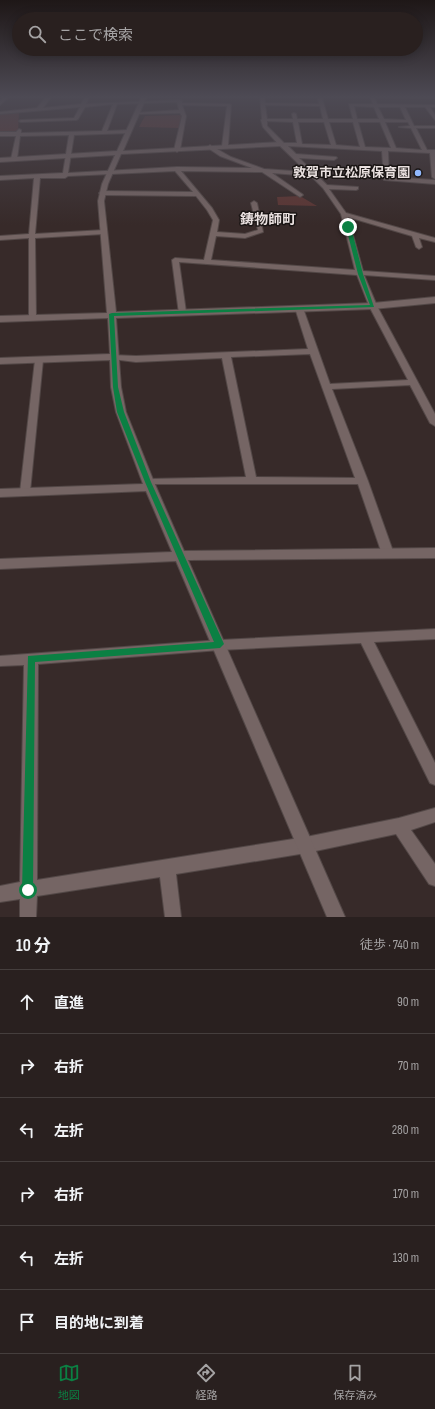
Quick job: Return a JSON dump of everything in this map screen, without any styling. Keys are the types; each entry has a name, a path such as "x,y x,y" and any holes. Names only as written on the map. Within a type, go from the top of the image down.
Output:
{"street":[{"path":"14,159 17,139"},
{"path":"65,176 71,139"},
{"path":"125,139 102,193 104,232 112,314 116,387 120,412 149,485 220,644 336,917"},
{"path":"176,150 179,139"},
{"path":"225,146 226,139"},
{"path":"276,139 296,156 325,187 344,214 360,274 373,306 435,423"},
{"path":"299,139 300,145"},
{"path":"332,139 334,147"},
{"path":"360,139 363,148"},
{"path":"390,139 394,150"},
{"path":"418,139 425,151"},
{"path":"0,160 281,144 434,152 435,177"},
{"path":"210,147 217,153 264,171 282,181 300,195"},
{"path":"385,150 386,179 435,182"},
{"path":"296,156 334,158"},
{"path":"0,178 65,176 177,169 264,171 312,174"},
{"path":"177,169 210,209 216,220 215,234 207,262"},
{"path":"32,318 32,236 37,177"},
{"path":"325,187 356,188"},
{"path":"102,193 197,194"},
{"path":"215,234 247,236 261,231 254,203"},
{"path":"344,214 435,240"},
{"path":"0,238 104,232"},
{"path":"415,234 419,247"},
{"path":"182,312 175,260 435,278"},
{"path":"0,319 373,306 435,300"},
{"path":"298,308 312,351 363,481 388,554"},
{"path":"0,361 115,357 136,358 312,351"},
{"path":"226,355 252,480"},
{"path":"25,492 39,360"},
{"path":"326,387 414,382"},
{"path":"0,493 252,480 363,481"},
{"path":"0,564 181,556 435,553"},
{"path":"0,661 220,644 435,634"},
{"path":"364,637 435,778"},
{"path":"28,917 31,659"},
{"path":"0,894 306,846 399,826 435,815"},
{"path":"399,826 435,878"},
{"path":"167,868 173,917"}],"shaded area":[{"path":"300,196 317,206 278,205 277,197"}],"place":[{"name":"敦賀市立松原保育園","path":"418,173"}],"district":[{"name":"鋳物師町","path":"268,219"}],"route":[{"path":"28,890 31,659 220,644 148,482 120,412 116,387 112,314 373,306 360,274 348,227"}]}
